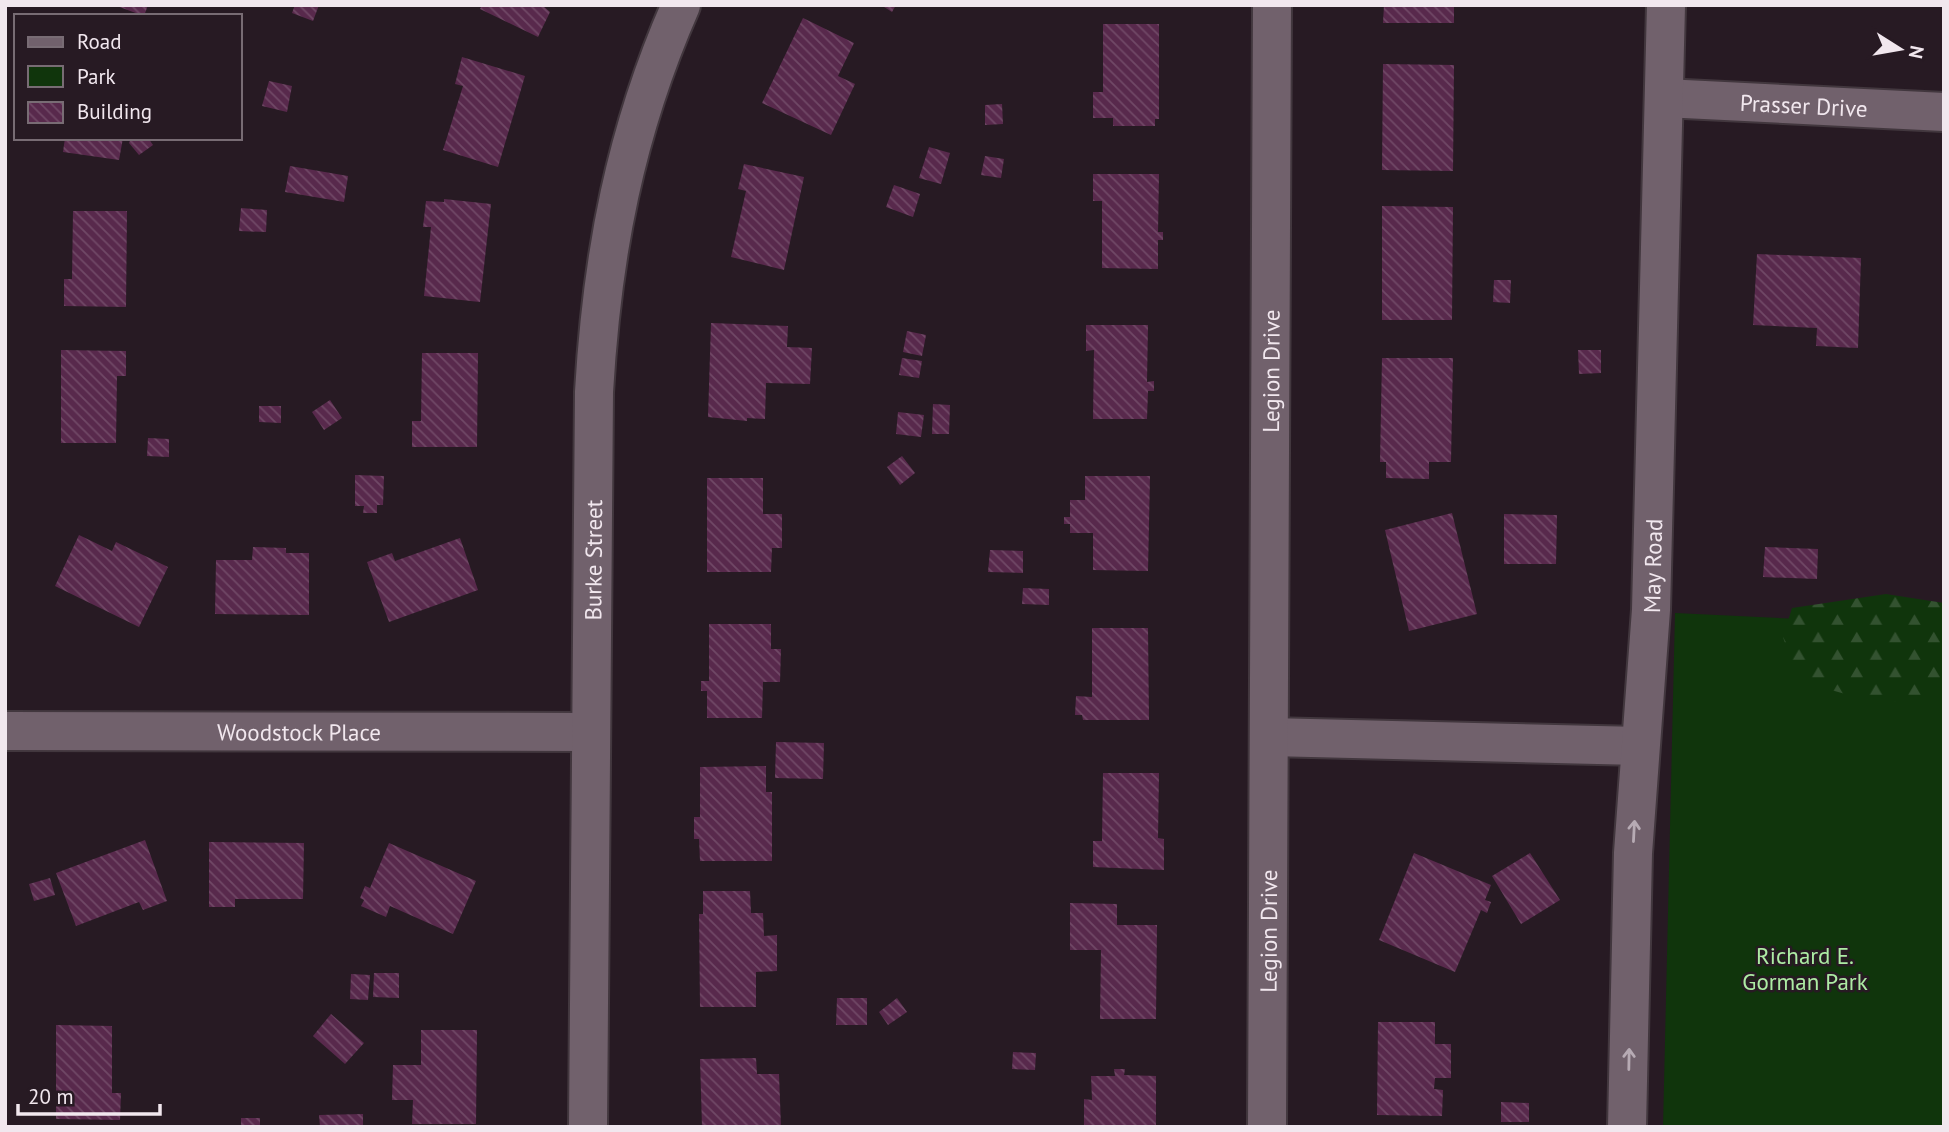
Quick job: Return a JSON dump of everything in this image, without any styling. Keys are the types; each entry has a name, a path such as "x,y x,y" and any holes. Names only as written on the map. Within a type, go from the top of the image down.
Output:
{"street":[{"name":"Burke Street","path":"588,1127 594,392 598,316 608,241 624,166 643,102 681,5"},
{"name":"Legion Drive","path":"1267,1127 1272,5"},
{"name":"May Road","path":"1627,1127 1633,853 1651,610 1666,5"},
{"name":"Prasser Drive","path":"1664,98 1944,112"},
{"name":"Woodstock Place","path":"5,731 591,732"},
{"path":"1269,737 1640,746"}],"green space":[{"path":"1886,594 1944,603 1944,699 1877,703 1817,686 1792,665 1783,637 1792,608"},
{"name":"Richard E. Gorman Park","path":"1675,613 1944,626 1944,1127 1663,1127"}],"building":[{"path":"114,5 148,5 145,14"},
{"path":"295,5 319,5 313,21 292,13"},
{"path":"482,5 542,5 550,12 538,37 480,9"},
{"path":"881,5 896,5 892,12"},
{"path":"1384,5 1454,5 1454,23 1383,23"},
{"path":"803,18 854,43 838,76 855,84 831,135 762,103"},
{"path":"1103,24 1159,24 1159,119 1155,119 1155,126 1113,126 1113,118 1093,118 1093,92 1103,92"},
{"path":"462,57 525,76 498,167 443,150 463,86 455,84"},
{"path":"1383,64 1454,65 1453,171 1382,170"},
{"path":"269,81 292,86 287,112 262,106"},
{"path":"1002,104 1003,124 985,125 985,105"},
{"path":"65,140 123,140 119,160 63,152"},
{"path":"130,140 149,140 153,145 139,155 129,143"},
{"path":"929,147 950,153 941,184 919,178"},
{"path":"985,156 1004,159 1001,178 981,175"},
{"path":"744,164 804,177 784,270 731,257 746,191 738,189"},
{"path":"290,166 348,176 344,202 285,192"},
{"path":"1093,174 1159,174 1158,232 1163,232 1163,240 1158,240 1158,269 1102,268 1102,201 1093,201"},
{"path":"894,185 920,194 913,217 886,207"},
{"path":"444,199 491,204 480,302 424,296 431,227 423,227 426,201 444,202"},
{"path":"1382,206 1453,207 1452,320 1382,320"},
{"path":"241,208 267,210 266,232 239,231"},
{"path":"73,211 127,211 126,307 64,306 64,279 72,279"},
{"path":"1757,254 1861,258 1858,348 1816,346 1817,328 1753,325"},
{"path":"1494,280 1511,280 1510,303 1493,302"},
{"path":"711,323 788,326 787,347 812,348 810,384 766,383 765,419 747,418 747,421 708,417"},
{"path":"1086,325 1148,325 1147,382 1154,381 1154,391 1148,391 1147,419 1093,419 1094,350 1086,351"},
{"path":"907,331 926,335 922,356 903,352"},
{"path":"61,350 126,351 126,376 117,376 116,443 61,443"},
{"path":"1578,350 1601,350 1601,373 1579,374"},
{"path":"422,353 478,353 477,447 412,447 412,421 421,421"},
{"path":"902,358 922,361 919,378 899,375"},
{"path":"1382,358 1453,358 1451,462 1429,462 1429,479 1386,478 1386,462 1380,462"},
{"path":"330,400 342,418 324,430 312,412"},
{"path":"933,404 950,405 949,434 932,434"},
{"path":"259,406 281,406 281,423 259,422"},
{"path":"898,412 924,415 921,437 896,434"},
{"path":"148,438 169,439 169,457 147,456"},
{"path":"902,456 915,473 900,485 887,467"},
{"path":"355,475 384,476 383,505 377,505 377,513 363,513 364,506 355,506"},
{"path":"1085,476 1150,476 1148,571 1093,570 1093,533 1070,533 1070,524 1064,524 1064,517 1070,517 1070,500 1085,500"},
{"path":"707,478 763,478 763,514 782,514 782,548 772,548 771,572 707,572"},
{"path":"1452,513 1477,614 1409,631 1385,530"},
{"path":"1504,514 1557,515 1556,564 1504,564"},
{"path":"79,535 112,551 116,542 168,567 139,627 55,586"},
{"path":"460,538 478,590 389,622 367,562 392,553 395,561"},
{"path":"253,547 286,548 286,553 309,553 309,615 215,614 216,560 252,560"},
{"path":"1765,547 1818,549 1817,579 1763,577"},
{"path":"990,550 1023,551 1023,573 988,572"},
{"path":"1023,588 1049,589 1049,605 1022,604"},
{"path":"709,624 771,624 771,649 781,649 780,682 763,682 762,718 707,718 707,691 701,691 701,681 709,681"},
{"path":"1092,628 1148,628 1149,720 1083,720 1082,715 1075,715 1076,696 1092,697"},
{"path":"776,742 824,743 823,779 775,778"},
{"path":"766,766 766,792 772,792 772,861 700,861 699,839 694,839 694,817 700,817 700,767"},
{"path":"1103,773 1159,773 1158,838 1164,839 1164,870 1093,867 1093,841 1102,841"},
{"path":"145,840 167,901 143,910 139,902 76,926 56,873"},
{"path":"209,842 304,843 303,899 235,899 235,907 209,907"},
{"path":"389,843 476,881 453,934 390,906 386,917 361,906 364,900 360,898 365,886 370,888"},
{"path":"1414,853 1491,885 1485,900 1491,902 1487,913 1481,910 1455,972 1379,940"},
{"path":"1530,853 1560,900 1521,924 1492,876"},
{"path":"50,878 55,895 34,901 29,884"},
{"path":"703,891 750,891 751,913 763,913 764,936 777,935 777,971 756,972 756,1007 700,1007 699,914 703,914"},
{"path":"1070,903 1117,904 1117,925 1157,925 1156,1019 1100,1019 1101,950 1070,950"},
{"path":"374,973 399,973 399,998 373,997"},
{"path":"351,974 370,975 368,1000 350,999"},
{"path":"837,998 867,998 867,1025 836,1025"},
{"path":"897,998 907,1012 888,1025 879,1012"},
{"path":"331,1014 364,1043 345,1064 313,1036"},
{"path":"1378,1022 1435,1022 1435,1044 1451,1044 1451,1078 1435,1078 1434,1089 1443,1090 1442,1116 1377,1115"},
{"path":"56,1025 112,1026 112,1093 121,1093 120,1120 56,1119"},
{"path":"421,1030 477,1030 476,1124 412,1124 413,1100 392,1100 393,1065 421,1065"},
{"path":"1013,1052 1036,1053 1035,1070 1012,1069"},
{"path":"756,1058 757,1074 779,1074 781,1127 702,1127 700,1059"},
{"path":"1114,1069 1125,1069 1124,1075 1156,1076 1156,1127 1084,1127 1084,1099 1092,1100 1091,1076 1115,1076"},
{"path":"1501,1102 1529,1103 1529,1122 1501,1122"},
{"path":"363,1114 363,1127 320,1127 319,1115"},
{"path":"241,1118 260,1118 260,1127 241,1127"}]}
